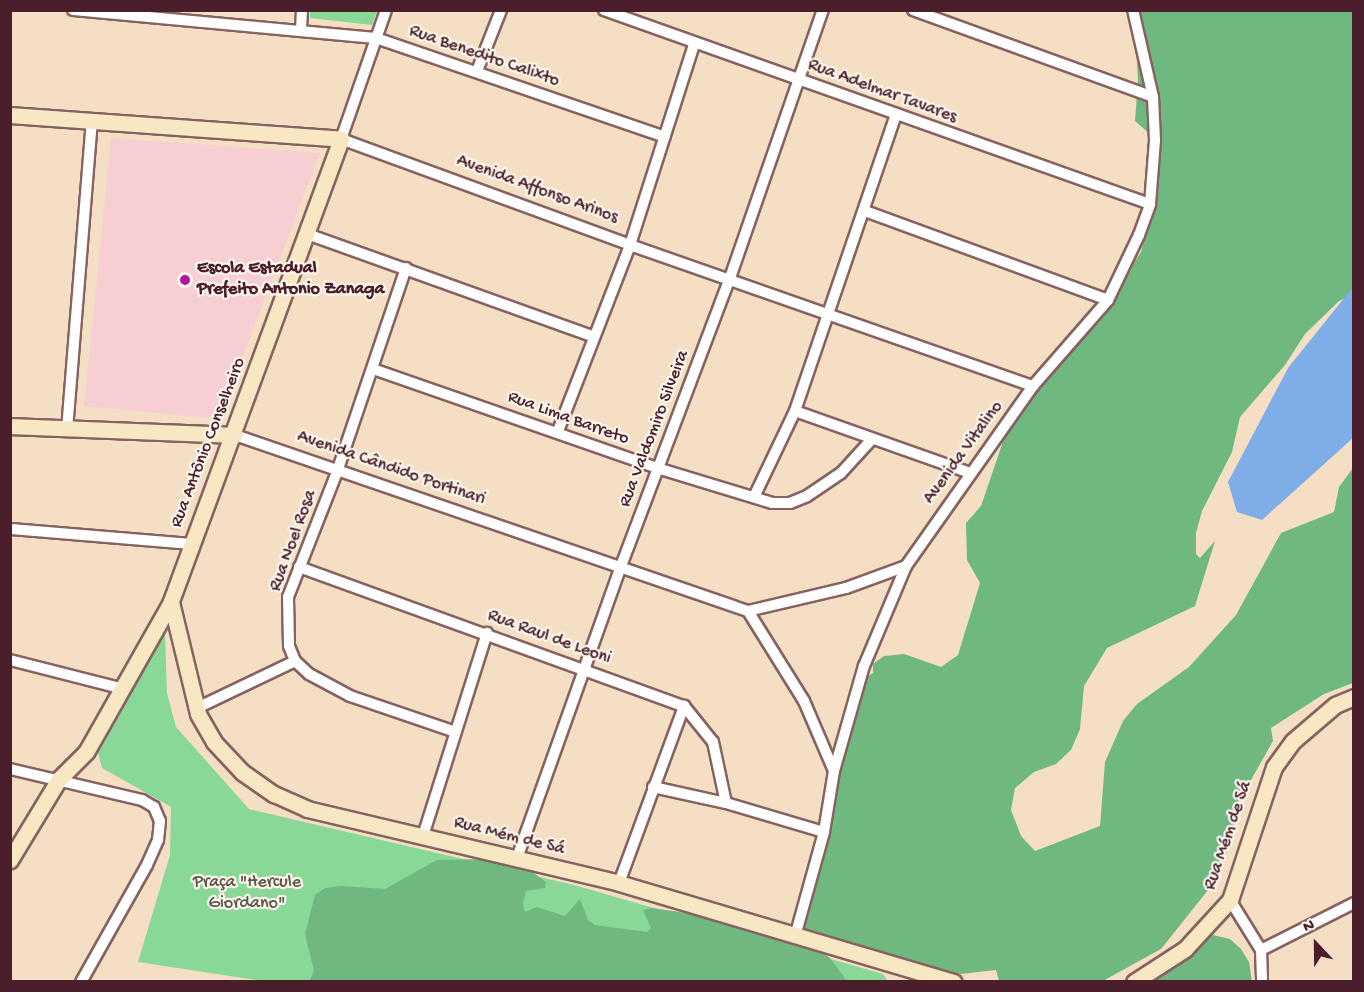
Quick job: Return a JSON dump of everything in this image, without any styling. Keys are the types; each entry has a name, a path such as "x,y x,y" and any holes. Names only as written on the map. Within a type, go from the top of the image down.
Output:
{"street":[{"name":"Rua Benedito Calixto","path":"73,10 301,29 376,38 665,137"},
{"path":"301,29 302,10"},
{"name":"Rua Antônio Conselheiro","path":"10,860 59,779 86,752 124,689 171,602 236,435 386,10"},
{"path":"477,71 501,10"},
{"name":"Rua Adelmar Tavares","path":"604,10 694,44 1150,204"},
{"name":"Rua Valdomiro Silveira","path":"517,858 657,468 730,279 823,10"},
{"path":"913,10 934,14 1153,96"},
{"name":"Avenida Vitalino","path":"796,933 824,832 834,771 864,666 906,566 1033,386 1108,300 1150,204 1155,140 1153,96 1133,10"},
{"path":"558,431 630,245 694,44"},
{"path":"754,497 795,411 827,313 865,211 896,114"},
{"name":"Avenida Affonso Arinos","path":"10,115 341,139 630,245 1033,386"},
{"path":"67,430 92,121"},
{"path":"865,211 1108,300"},
{"path":"307,234 594,337"},
{"name":"Rua Noel Rosa","path":"295,662 289,645 288,597 337,472 406,268"},
{"name":"Rua Lima Barreto","path":"373,369 558,431 657,468 754,497 790,503 807,496 841,473 872,439"},
{"path":"795,411 970,473"},
{"name":"Avenida Cândido Portinari","path":"10,426 236,435 337,472 621,566 748,611"},
{"path":"10,529 192,544"},
{"path":"834,771 804,701 748,611 846,588 906,566"},
{"name":"Rua Raul de Leoni","path":"299,567 684,706"},
{"name":"Rua Mém de Sá","path":"171,602 197,708 214,742 242,772 274,794 307,808 619,883 796,933 919,978 954,981"},
{"path":"423,836 453,731 487,633"},
{"path":"10,660 124,689"},
{"path":"197,708 295,662 309,674 350,696 453,731"},
{"name":"Rua Mém de Sá","path":"1134,981 1185,949 1230,900 1275,767 1293,741 1335,705 1353,697"},
{"path":"619,883 684,706"},
{"path":"684,706 713,742 726,802"},
{"path":"10,769 142,800 154,807 160,821 158,840 147,865 81,981"},
{"path":"653,787 726,802 824,832"},
{"path":"1230,900 1261,950 1262,981"},
{"path":"1261,950 1353,903"}],"shaded area":[{"name":"Escola Estadual Prefeito Antonio Zanaga","path":"111,138 320,153 219,419 84,406"}],"green space":[{"path":"310,10 377,11 372,25 310,18"},
{"path":"1141,10 1353,11 1353,294 1339,301 1305,334 1285,365 1240,417 1232,452 1202,511 1196,533 1196,554 1200,558 1215,541 1195,606 1107,648 1084,686 1080,729 1071,750 1056,764 1034,772 1015,788 1011,810 1021,836 1035,851 1100,826 1105,762 1123,721 1137,704 1189,667 1236,615 1281,533 1334,512 1339,487 1353,468 1353,683 1324,694 1271,728 1273,741 1238,803 1230,845 1212,885 1161,949 1101,982 999,981 996,970 960,974 815,947 830,958 847,981 309,982 314,971 305,934 315,895 325,888 342,886 385,889 437,860 491,859 527,868 546,882 545,888 526,891 523,904 525,912 537,907 565,916 580,899 588,920 595,925 647,932 651,928 643,910 652,908 735,920 790,935 862,680 873,673 873,664 884,656 904,654 941,667 958,655 980,583 967,560 966,523 981,506 1010,421 1092,326 1141,252 1148,224 1151,135 1135,121 1138,80 1135,28"},
{"name":"Praça \"Hercule Giordano\"","path":"165,634 167,693 176,727 249,809 574,885 883,974 888,981 270,982 138,962 170,855 171,807 102,768 98,753"},
{"path":"1213,935 1230,939 1241,949 1249,962 1252,982 1136,982"}],"water":[{"path":"1353,287 1353,438 1262,520 1237,512 1228,482 1288,368"}],"place":[{"name":"Escola Estadual Prefeito Antonio Zanaga","path":"185,280"}]}
